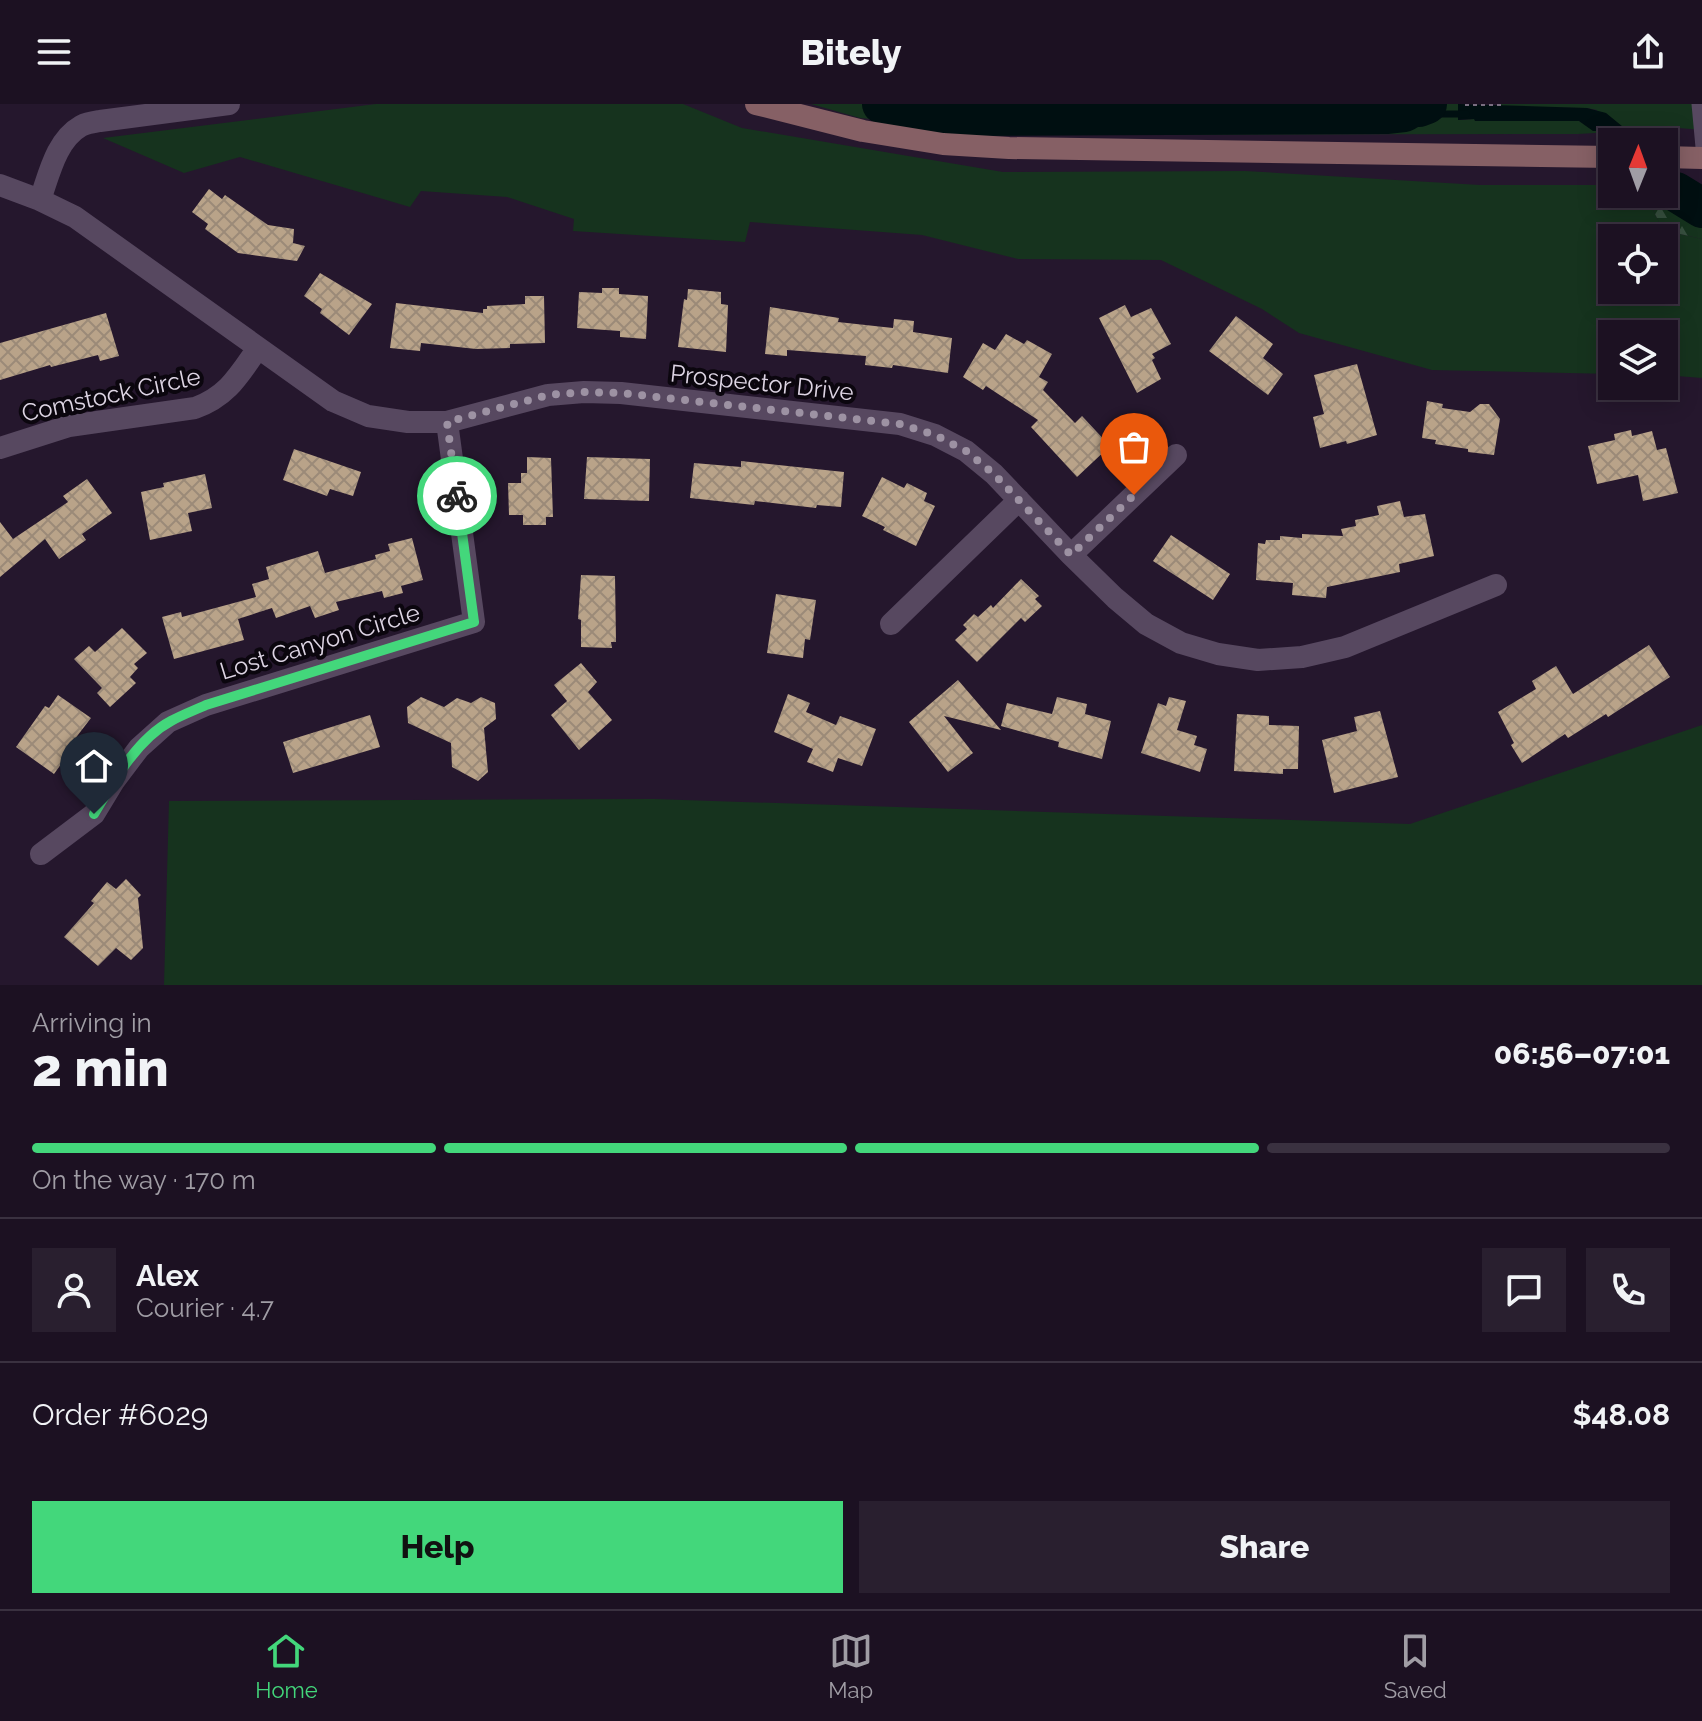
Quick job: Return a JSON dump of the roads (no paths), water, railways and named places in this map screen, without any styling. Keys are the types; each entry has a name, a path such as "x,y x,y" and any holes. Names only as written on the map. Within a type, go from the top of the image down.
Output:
{"main road":[{"path":"756,104 863,131 943,144 1598,157"},
{"path":"1678,157 1702,158"}],"street":[{"path":"40,200 66,138 82,125 229,104"},
{"name":"Prospector Drive","path":"0,185 75,217 333,401 368,416 408,422 447,422 548,395 621,393 900,424 935,435 966,451 994,474 1071,555 1146,624 1181,643 1218,654 1258,660 1302,657 1345,647 1496,585"},
{"name":"Comstock Circle","path":"0,448 69,426 211,403 226,392 258,348"},
{"name":"Lost Canyon Circle","path":"41,854 94,814 139,748 168,722 206,705 474,622 447,422"},
{"path":"1071,555 1176,455"},
{"path":"891,624 1019,500"}],"lane":[{"path":"1697,104 1702,158"}],"waterway":[{"path":"882,104 948,116 1386,114 1427,104"},
{"path":"1386,114 1466,114"},
{"path":"1678,193 1702,208"}]}
